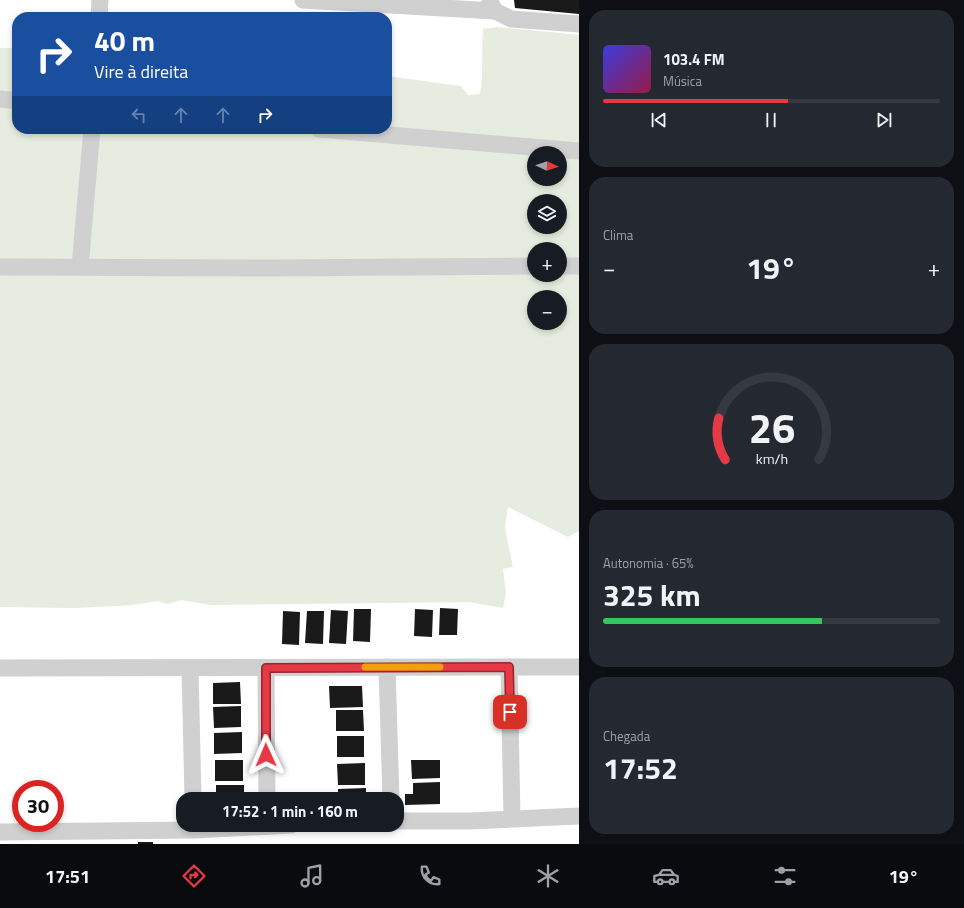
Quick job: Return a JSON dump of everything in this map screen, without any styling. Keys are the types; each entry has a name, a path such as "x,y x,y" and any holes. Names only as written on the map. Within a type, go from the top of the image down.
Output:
{"street":[{"path":"99,12 100,0"},
{"path":"303,0 492,6 511,19 579,24"},
{"path":"0,99 12,100"},
{"path":"80,267 92,134"},
{"path":"378,134 579,151"},
{"path":"0,267 527,266"},
{"path":"567,266 579,266"},
{"path":"387,667 391,792"},
{"path":"509,667 512,818"},
{"path":"0,668 579,667"},
{"path":"190,668 193,792"},
{"path":"266,668 267,792"},
{"path":"404,821 579,816"},
{"path":"0,832 176,828"}],"shaded area":[{"path":"497,27 579,35 579,531 568,537 508,507 505,528 513,567 503,569 506,593 503,608 469,602 211,605 181,600 168,604 158,601 132,605 76,608 0,607 0,48 12,48 12,134 392,134 392,77 461,86 468,95 480,94 482,78 483,29"}],"building":[{"path":"514,0 579,0 579,14 515,8"},
{"path":"440,608 458,609 457,635 439,635"},
{"path":"354,609 371,609 370,642 353,641"},
{"path":"415,609 433,610 432,637 414,636"},
{"path":"331,610 348,611 346,644 329,643"},
{"path":"283,611 300,612 299,645 282,644"},
{"path":"307,611 324,611 323,644 305,643"},
{"path":"240,682 241,704 213,704 213,683"},
{"path":"329,686 362,686 363,707 330,708"},
{"path":"241,706 241,727 214,728 213,707"},
{"path":"336,710 363,710 364,731 336,731"},
{"path":"242,732 242,753 214,754 214,733"},
{"path":"337,736 364,736 364,757 337,757"},
{"path":"215,760 243,760 243,781 215,781"},
{"path":"411,760 440,760 440,778 412,779"},
{"path":"365,763 365,785 338,785 337,764"},
{"path":"440,782 440,804 405,805 405,794 413,794 413,783"},
{"path":"216,785 244,785 244,792 216,792"},
{"path":"366,788 366,792 338,792 338,789"},
{"path":"138,842 153,842 153,844 138,844"}],"slow traffic":[{"path":"365,667 440,667"}],"route":[{"path":"266,755 266,668 509,667 510,712"}]}
